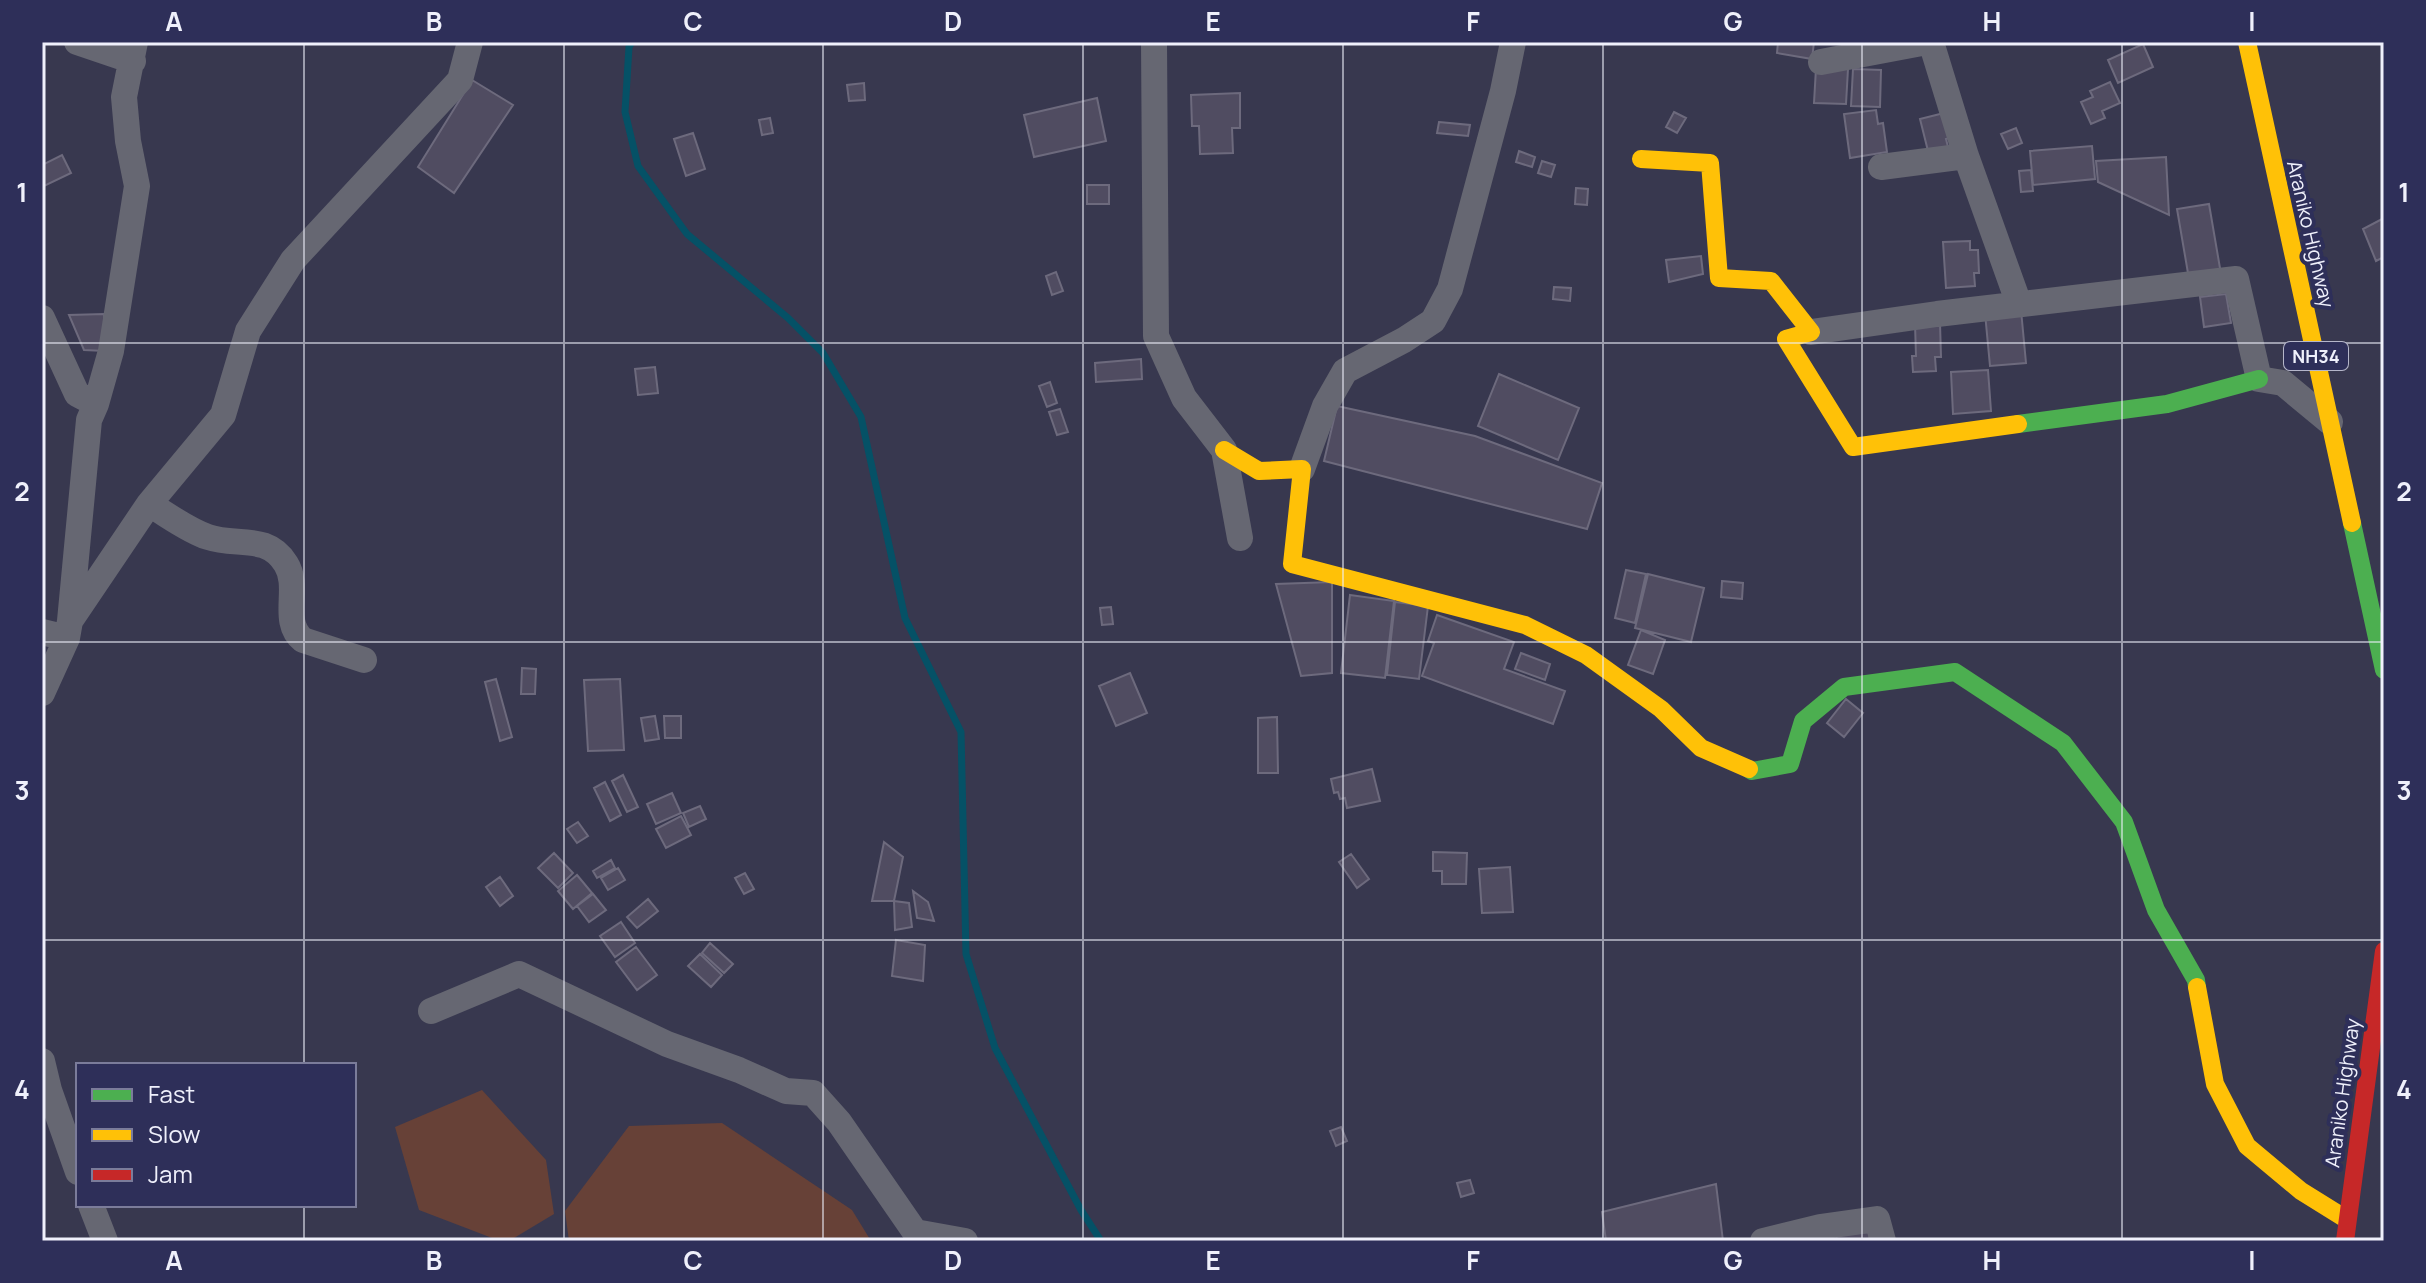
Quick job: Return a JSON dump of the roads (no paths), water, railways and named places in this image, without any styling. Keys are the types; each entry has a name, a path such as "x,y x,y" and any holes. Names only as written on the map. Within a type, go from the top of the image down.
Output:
{"main road":[{"name":"Araniko Highway","path":"2247,42 2380,634 2384,670"},
{"path":"1641,159 1710,163 1719,278 1771,281 1811,332 1786,339 1853,447 2167,404 2259,379"},
{"path":"1224,450 1259,471 1302,469 1292,564 1525,625 1586,655 1661,709 1701,748 1752,771 1790,764 1803,721 1844,687 1955,672 2063,743 2124,822 2156,910 2196,980 2215,1084 2247,1146 2301,1191 2346,1219"},
{"name":"Araniko Highway","path":"2345,1241 2384,951"}],"street":[{"path":"42,693 59,630 89,420 111,351 137,186 128,141 124,97 134,52 77,42"},
{"path":"59,630 149,504 223,415 248,331 293,260 460,80 470,42"},
{"path":"1154,42 1156,336 1184,398 1224,450 1240,538"},
{"path":"1302,469 1325,406 1345,371 1433,321 1450,289 1500,107 1513,42"},
{"path":"1821,62 1929,42 2019,304"},
{"path":"1881,167 1966,156"},
{"path":"1811,332 2236,279 2259,379 2283,383 2332,424"},
{"path":"42,318 77,394 96,404"},
{"path":"149,504 211,539 266,545 286,564 293,579 292,621 296,633 303,640 364,660"},
{"path":"431,1011 519,974 667,1044 786,1091 813,1093 839,1122 915,1232 965,1241"},
{"path":"42,1061 57,1116 76,1167"},
{"path":"2358,1127 2384,1116"},
{"path":"92,1207 105,1241"},
{"path":"1763,1241 1820,1227 1877,1219 1883,1241"}],"waterway":[{"path":"632,42 629,47 625,112 638,166 687,234 788,318 823,353 861,417 905,618 961,732 966,954 995,1048 1081,1210 1101,1241"}]}
